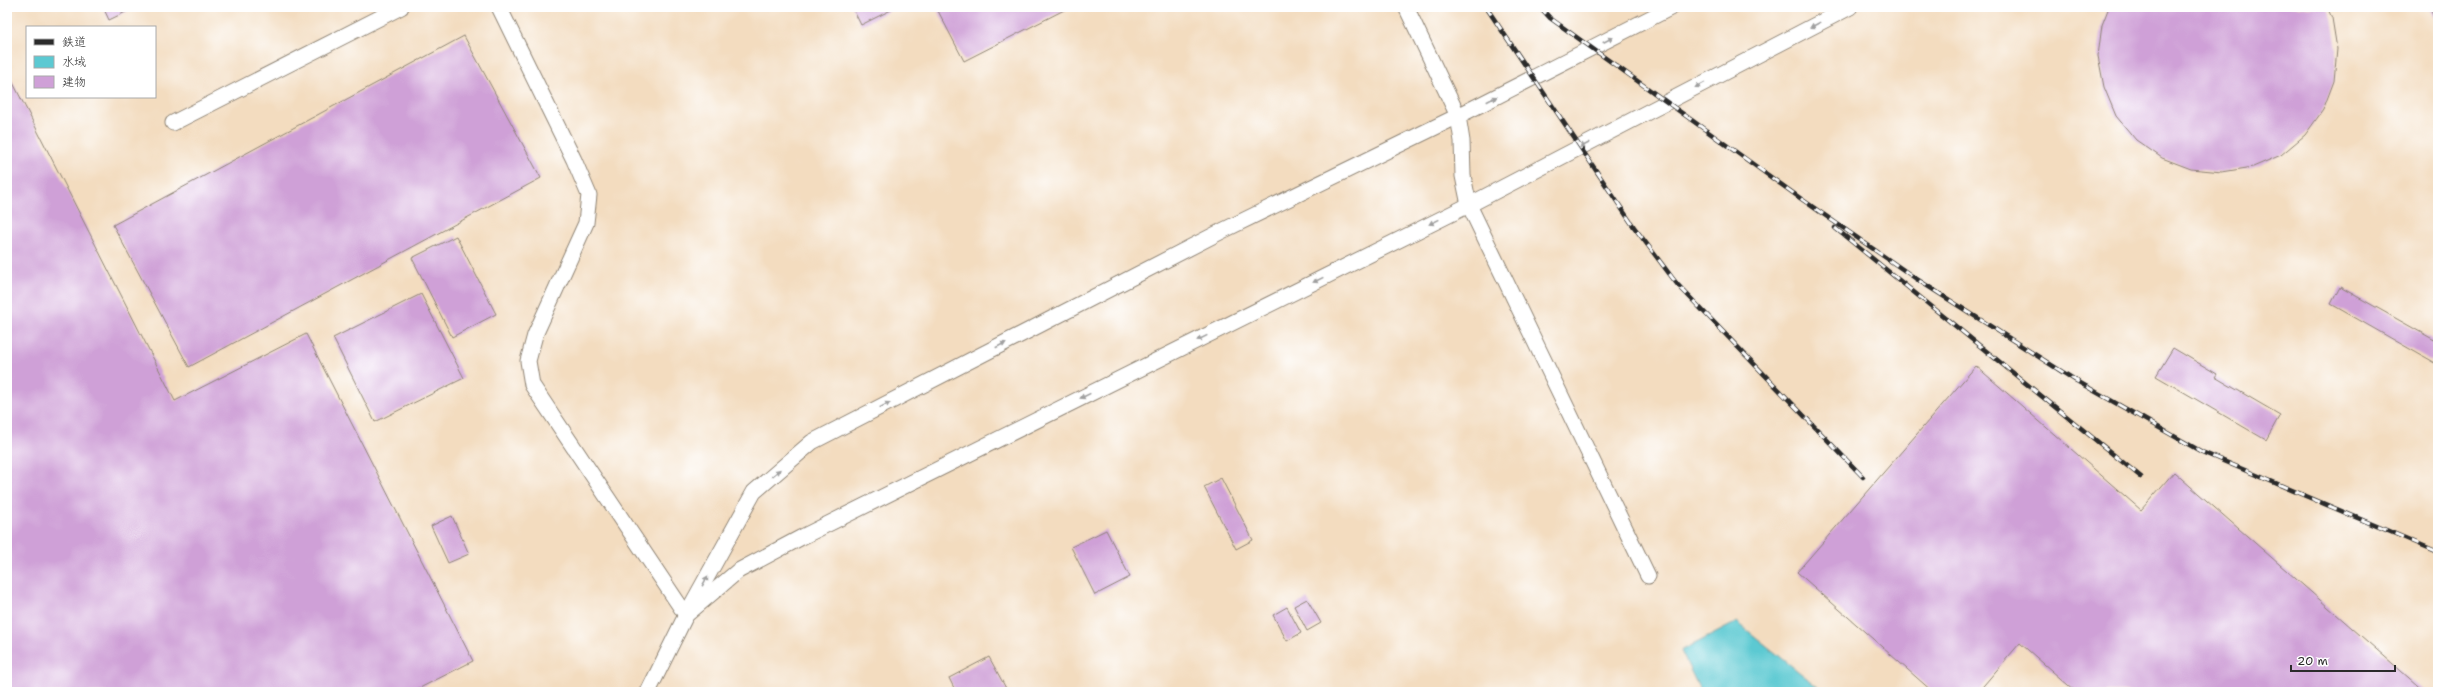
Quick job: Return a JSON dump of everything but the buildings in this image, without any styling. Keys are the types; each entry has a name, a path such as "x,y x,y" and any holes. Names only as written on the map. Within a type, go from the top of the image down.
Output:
{"lane":[{"path":"173,123 401,7"},
{"path":"499,7 574,160 589,195 586,222 535,335 528,361 532,385 686,615"},
{"path":"1406,7 1458,116 1462,141 1463,176 1469,205 1648,576"},
{"path":"648,692 686,615 754,492 812,442 1222,232 1458,116 1672,7"},
{"path":"686,615 738,571 802,537 1469,205 1850,7"}],"water":[{"path":"1737,622 1824,692 1701,692 1681,651"}],"railway":[{"path":"1486,7 1634,227 1677,284 1863,477"},
{"path":"1540,7 1550,18 1800,198 1915,278 2075,380 2202,452 2438,552"},
{"path":"1835,228 2141,477"}]}
